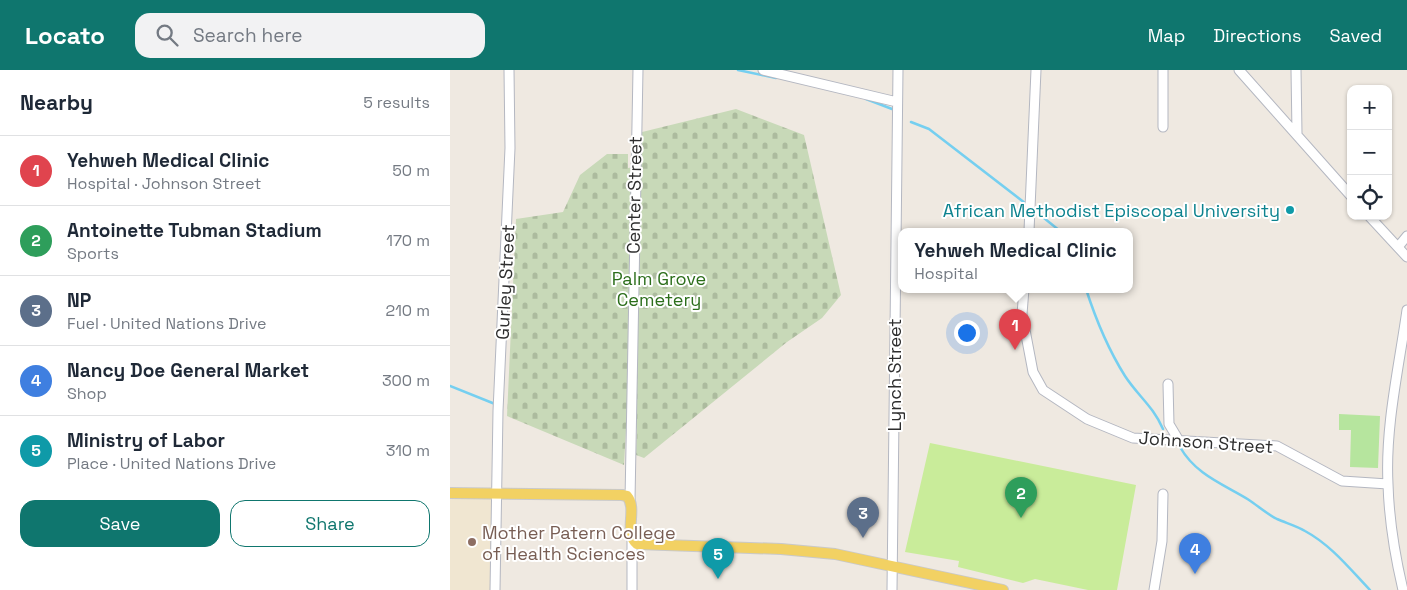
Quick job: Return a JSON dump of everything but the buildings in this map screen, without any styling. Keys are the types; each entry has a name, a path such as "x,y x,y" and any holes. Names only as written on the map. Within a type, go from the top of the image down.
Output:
{"main road":[{"path":"450,494 622,495 630,500 632,539 640,545 811,551 892,565 1003,590"}],"street":[{"name":"Gurley Street","path":"495,590 498,411 510,158 509,70"},
{"name":"Center Street","path":"630,500 638,70"},
{"path":"763,70 897,102"},
{"name":"Lynch Street","path":"892,590 898,70"},
{"path":"1029,228 1036,70"},
{"path":"1162,128 1163,70"},
{"path":"1239,70 1347,191"},
{"path":"1296,70 1297,133"},
{"path":"1373,220 1407,257"},
{"path":"1398,247 1407,236"},
{"name":"Johnson Street","path":"1024,293 1022,314 1033,372 1043,390 1087,419 1133,438 1178,439 1276,446 1342,481 1388,484"},
{"path":"1403,590 1396,562 1388,484 1391,424 1407,310"},
{"path":"1168,384 1169,424 1178,439"},
{"path":"1154,590 1162,541 1163,494"},
{"path":"632,539 632,590"}],"shaded area":[{"name":"Mother Patern College of Health Sciences","path":"450,493 496,494 493,590 450,590"}],"green space":[{"name":"Palm Grove Cemetery","path":"736,109 804,135 841,295 822,318 787,342 644,458 636,455 637,430 632,413 627,412 624,465 507,416 516,219 563,212 580,175 607,154 628,154 628,168 634,167 638,133"},
{"path":"1339,414 1380,416 1378,468 1350,467 1351,430 1339,430"},
{"path":"930,443 1136,485 1117,590 1088,590 1035,579 1023,583 958,567 959,561 905,552"}],"waterway":[{"path":"738,70 776,78"},
{"path":"866,99 892,109"},
{"path":"911,122 929,129 1025,203"},
{"path":"1039,214 1056,228"},
{"path":"1087,293 1103,334 1119,366 1155,414 1163,429"},
{"path":"450,386 495,404"},
{"path":"1180,447 1186,457 1202,472 1249,500 1273,517 1302,529 1323,543 1370,590"}],"place":[{"name":"African Methodist Episcopal University","path":"1290,210"},
{"name":"Yehweh Medical Clinic","path":"1015,350"},
{"name":"Antoinette Tubman Stadium","path":"1021,518"},
{"name":"NP","path":"863,538"},
{"name":"Mother Patern College of Health Sciences","path":"472,542"},
{"name":"Nancy Doe General Market","path":"1195,574"},
{"name":"Ministry of Labor","path":"718,579"}]}
